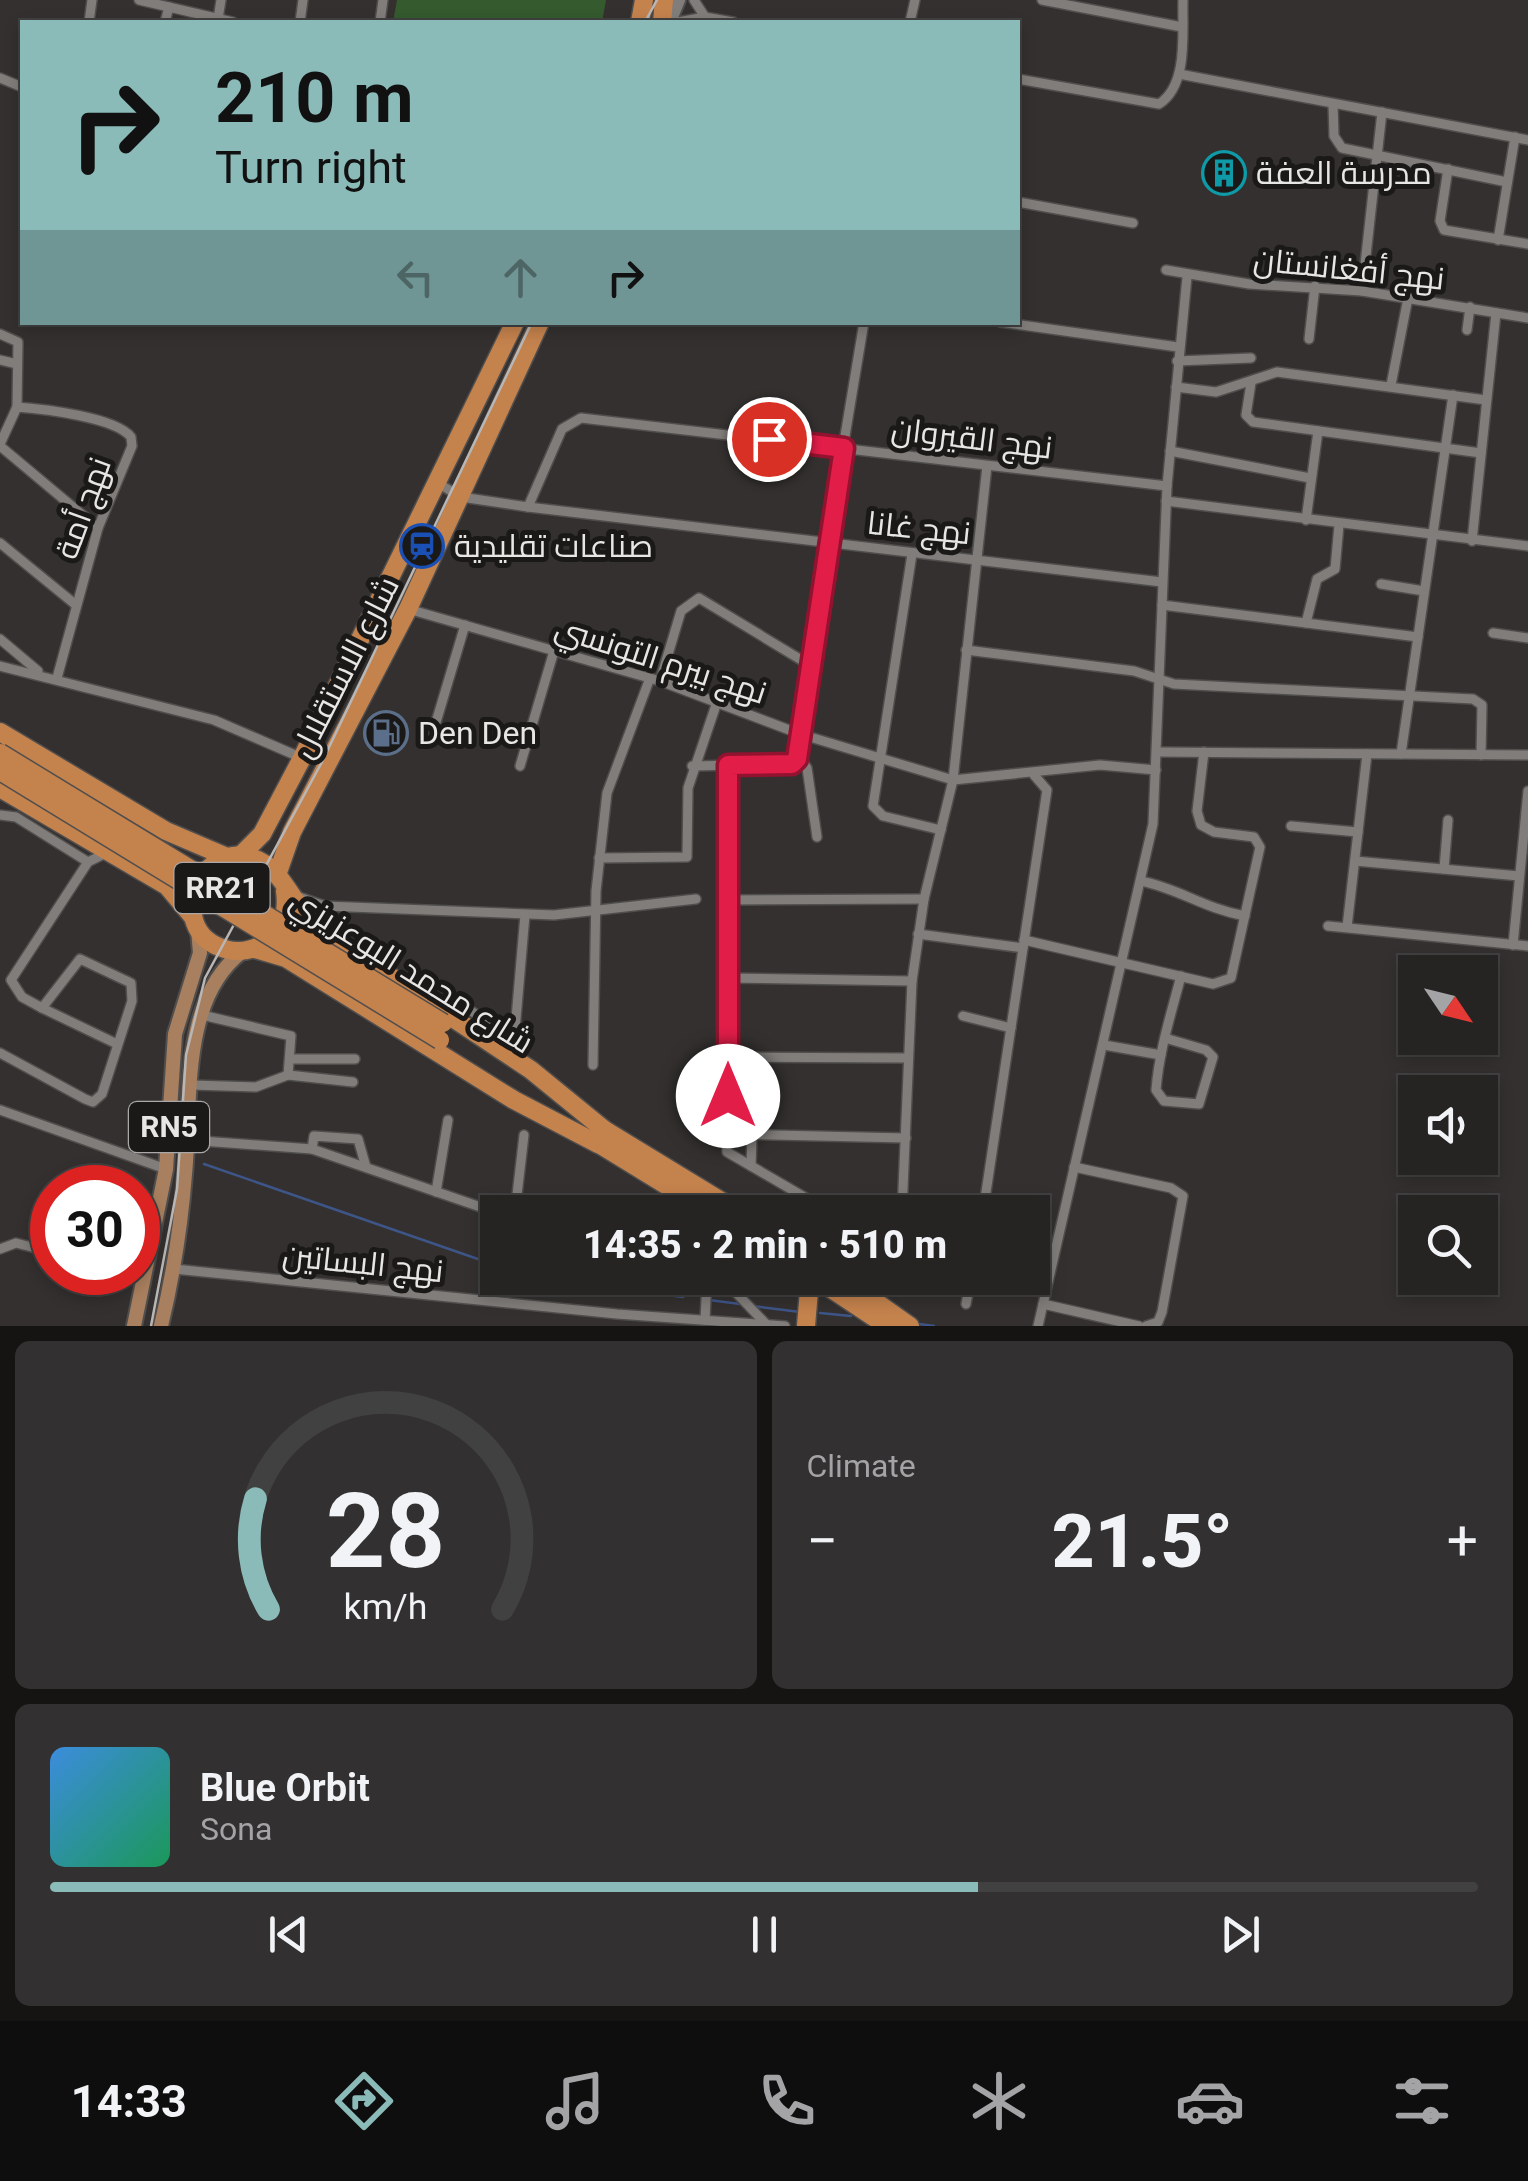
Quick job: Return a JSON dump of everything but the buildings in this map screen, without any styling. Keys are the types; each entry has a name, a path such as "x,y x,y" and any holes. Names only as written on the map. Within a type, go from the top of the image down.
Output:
{"highway":[{"name":"شارع الاستقلال","path":"234,856 262,834 514,325"},
{"name":"شارع الاستقلال","path":"281,882 292,832 408,609 539,325"},
{"name":"RR21","path":"0,732 166,831 234,856"},
{"name":"شارع محمد البوعزيزي","path":"0,753 441,1032 685,1195"},
{"name":"شارع محمد البوعزيزي","path":"0,771 441,1032"},
{"name":"RR21","path":"0,788 167,886 196,923"},
{"path":"234,856 264,862 281,882"},
{"name":"RN5","path":"196,923 191,905 198,880 234,856"},
{"name":"RN5","path":"249,950 278,932 287,905 281,882"},
{"name":"RR21","path":"281,882 319,929 531,1070 602,1138"},
{"path":"196,923 219,947 249,950"},
{"name":"RR21","path":"249,950 286,958 514,1100 602,1138"},
{"name":"شارع محمد البوعزيزي","path":"602,1138 707,1195"},
{"path":"806,1326 810,1295"},
{"path":"839,1295 887,1326"},
{"path":"866,1295 910,1326"}],"main road":[{"name":"RN5","path":"134,1326 166,1169 175,1034 200,953 196,923"},
{"name":"RN5","path":"161,1326 174,1269 202,1015 214,981 249,950"}],"street":[{"path":"139,0 223,20"},
{"path":"218,19 221,0"},
{"path":"694,0 705,17"},
{"path":"1042,0 1182,27"},
{"path":"1020,79 1152,105 1166,100 1179,74 1184,0"},
{"path":"165,20 169,7"},
{"path":"689,20 722,20"},
{"path":"1179,74 1528,140"},
{"path":"1334,104 1336,142 1342,148 1506,182"},
{"path":"1362,290 1382,112"},
{"path":"1498,240 1515,138"},
{"path":"1448,169 1440,227 1528,244"},
{"path":"1020,202 1132,223"},
{"name":"نهج أفغانستان","path":"1166,270 1187,277 1362,290 1528,318"},
{"path":"1038,1326 1153,824 1159,752 1166,486 1187,277"},
{"path":"1309,338 1315,286"},
{"path":"1392,385 1408,298"},
{"path":"1467,330 1470,307"},
{"path":"1472,541 1496,313"},
{"path":"692,766 792,764 798,755 808,664 864,325"},
{"path":"1020,325 1178,347"},
{"path":"0,334 18,339 17,407 0,445 98,528"},
{"path":"1177,361 1252,358"},
{"path":"0,360 18,364"},
{"path":"1176,388 1216,392 1277,372 1486,400"},
{"path":"1252,383 1248,419 1480,453"},
{"path":"1401,754 1453,395"},
{"name":"نهج أمة","path":"17,407 52,410 120,428 131,437 132,446 98,528 57,678"},
{"name":"نهج القيروان","path":"528,507 562,429 581,418 1166,486"},
{"path":"1306,520 1318,431"},
{"path":"1170,451 1310,478"},
{"path":"903,1195 912,981 924,899 953,780 987,466"},
{"name":"نهج غانا","path":"436,482 461,497 528,507 1162,582"},
{"path":"1166,501 1528,546"},
{"path":"1306,623 1317,579 1336,569 1339,525"},
{"path":"0,543 76,606"},
{"path":"912,554 874,811 942,830"},
{"path":"1381,584 1424,591"},
{"path":"593,1066 595,910 607,793 681,611 699,598 808,664"},
{"path":"1162,604 1418,637"},
{"name":"نهج بيرم التونسي","path":"408,609 655,680 880,761 953,780 1100,765 1156,770"},
{"path":"431,739 465,625"},
{"path":"1493,633 1528,638"},
{"path":"0,639 40,673"},
{"path":"966,650 1134,671 1190,685 1410,693 1480,702 1481,754"},
{"path":"520,766 554,651"},
{"path":"0,666 214,720 302,758"},
{"path":"600,858 687,857 686,805 692,766 718,702"},
{"path":"1159,752 1528,755"},
{"path":"918,934 1024,944 1213,984 1231,978 1260,847 1254,837 1214,832 1200,825 1197,812 1204,752"},
{"path":"1347,927 1367,754"},
{"path":"798,755 807,768 817,837"},
{"path":"728,765 727,1152 801,1195"},
{"path":"986,1195 1047,790 1034,774"},
{"path":"1513,945 1528,791"},
{"path":"0,815 16,818 88,862"},
{"path":"1444,869 1448,820"},
{"path":"1291,826 1358,832"},
{"path":"11,980 88,862 108,852"},
{"path":"1354,860 1519,876"},
{"path":"1141,881 1174,890 1198,905 1245,916"},
{"path":"281,882 301,900 326,906 525,915 696,899"},
{"path":"727,900 924,899"},
{"path":"460,1004 507,1034 515,1030 525,915"},
{"path":"1328,926 1528,946"},
{"path":"0,1053 93,1102 102,1094 115,1043 132,1000 131,983 80,958 42,1008"},
{"path":"0,974 11,980 22,998 115,1043"},
{"path":"1165,1038 1206,1050 1212,1057 1199,1104 1159,1097 1160,1055 1182,976"},
{"path":"728,978 912,981"},
{"path":"202,1015 258,1032 292,1036 288,1075"},
{"path":"962,1016 1011,1028"},
{"path":"1104,1045 1160,1055"},
{"path":"728,1057 908,1058"},
{"path":"292,1059 355,1059"},
{"path":"192,1084 256,1087 288,1075 353,1082"},
{"path":"0,1110 166,1169"},
{"path":"436,1192 448,1120"},
{"path":"728,1134 906,1138"},
{"path":"517,1195 524,1135"},
{"path":"751,1166 752,1135"},
{"path":"312,1148 316,1136 358,1139 366,1168"},
{"path":"188,1140 312,1148 480,1207"},
{"path":"1043,1304 1142,1326 1158,1322 1162,1312 1183,1202 1180,1191 1074,1167"},
{"path":"0,1248 16,1243 30,1247"},
{"name":"نهج البساتين","path":"174,1269 617,1314 785,1326"},
{"path":"705,1320 706,1295"},
{"path":"738,1295 766,1324"},
{"path":"966,1304 968,1295"},
{"path":"616,1326 617,1314"}],"green space":[{"path":"397,0 606,0 602,20 393,20"}],"waterway":[{"path":"204,1164 480,1260"},
{"path":"667,1295 683,1297"},
{"path":"709,1300 740,1304"},
{"path":"753,1306 800,1312"},
{"path":"820,1313 851,1316"},
{"path":"919,1324 934,1326"}],"tram line":[{"path":"646,20 657,0"},
{"path":"151,1326 177,1189 186,1055 205,978 322,762 531,325"}],"place":[{"name":"مدرسة العفة","path":"1224,173"},
{"name":"صناعات تقليدية","path":"422,546"},
{"name":"Den Den","path":"386,733"}],"route":[{"path":"728,1096 728,765 792,764 797,759 816,610 844,448 769,439"}]}
